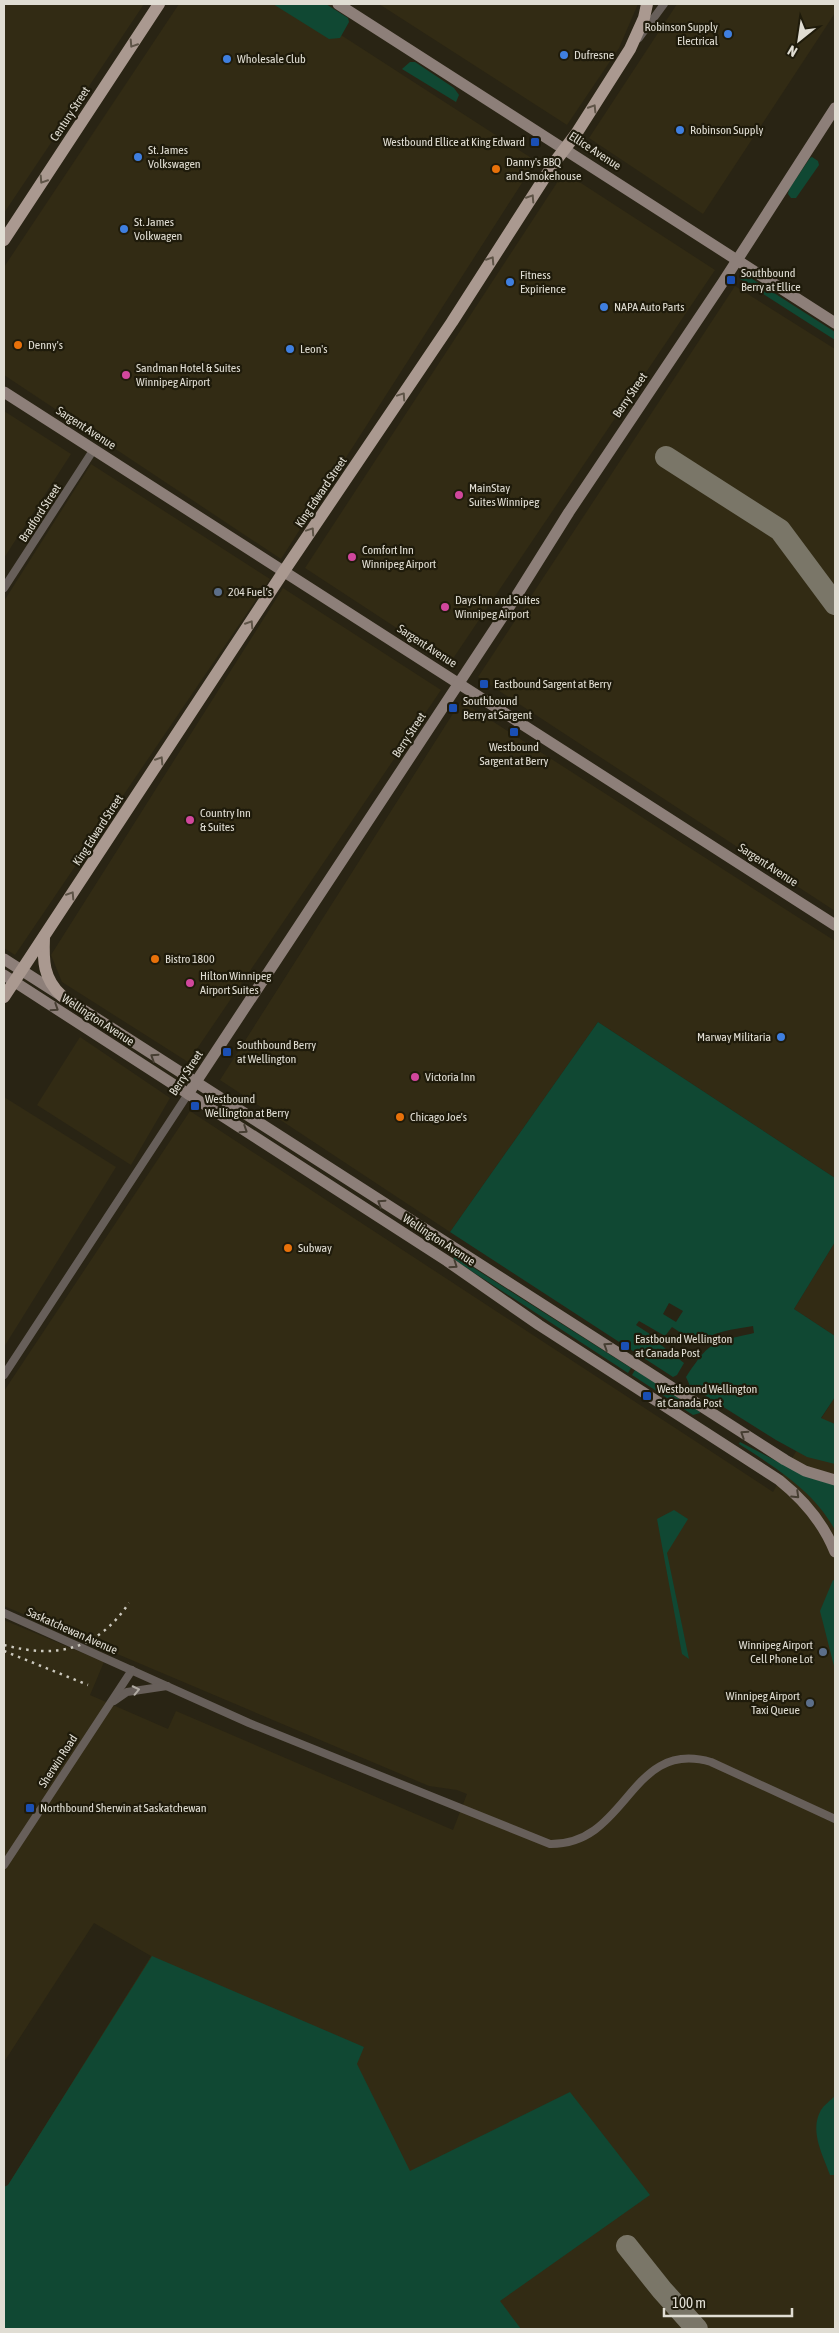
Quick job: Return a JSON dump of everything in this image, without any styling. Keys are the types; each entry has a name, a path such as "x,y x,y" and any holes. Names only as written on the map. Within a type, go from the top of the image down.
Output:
{"main road":[{"name":"Century Street","path":"4,240 160,4"},
{"name":"Ellice Avenue","path":"338,4 566,148 835,323"},
{"path":"630,49 644,18 647,4"},
{"name":"King Edward Street","path":"4,998 9,978 21,970 44,936 284,571 452,322 554,162 566,148 630,49"},
{"name":"Berry Street","path":"188,1094 835,108"},
{"name":"Sargent Avenue","path":"4,392 835,925"},
{"path":"44,936 44,969 53,988 62,996"},
{"name":"Wellington Avenue","path":"4,959 432,1236 785,1460 805,1471 835,1480"},
{"name":"Wellington Avenue","path":"9,978 425,1247 539,1325 779,1480 813,1513 835,1552"},
{"path":"297,1164 304,1153"},
{"path":"425,1247 432,1236"}],"street":[{"name":"King Edward Street","path":"630,49 650,26 664,4"},
{"name":"Bradford Street","path":"4,588 94,450"},
{"name":"Berry Street","path":"4,1375 188,1094"},
{"name":"Saskatchewan Avenue","path":"4,1614 249,1723 550,1844 563,1844 578,1840 602,1826 652,1771 667,1762 682,1758 694,1758 712,1762 835,1819"},
{"name":"Sherwin Road","path":"4,1865 132,1670"},
{"path":"109,1705 127,1692 166,1686"}],"shaded area":[{"path":"4,4 144,4 4,213"},
{"path":"179,4 293,4 536,161 281,559 4,375 4,267"},
{"path":"379,4 638,4 619,48 567,125"},
{"name":"Robinson Supply","path":"677,4 835,4 835,13 703,214 589,138"},
{"path":"564,172 715,270 450,663 305,568"},
{"path":"735,286 835,349 835,911 478,677"},
{"path":"4,411 71,454 4,558"},
{"path":"91,464 270,579 15,955 4,948 4,601"},
{"path":"283,588 441,690 188,1062 62,982 51,955"},
{"path":"461,701 835,941 835,1178 598,1022 450,1232 220,1080"},
{"path":"80,1037 170,1098 131,1165 37,1105"},
{"path":"4,1097 116,1167 4,1347"},
{"path":"190,1111 773,1492 802,1441 835,1451 835,2329 4,2329 4,2187 8,2185 151,1956 94,1923 4,2062 4,1620 104,1662 90,1695 168,1729 176,1711 453,1830 467,1794 457,1790 429,1786 4,1606 4,1391"},
{"path":"835,1242 835,1336 794,1309"},
{"path":"835,1397 835,1424 821,1419"}],"green space":[{"path":"273,4 326,4 348,18 349,22 340,38 329,39"},
{"path":"410,62 415,62 454,88 459,95 456,102 402,69"},
{"path":"812,157 818,161 819,165 796,198 791,198 788,194 789,189"},
{"path":"743,273 835,332 835,340 740,279"},
{"path":"598,1022 835,1178 835,1242 794,1309 835,1336 835,1397 821,1418 835,1424 835,1464 807,1457 776,1440 690,1386 686,1377 707,1349 720,1342 754,1333 753,1326 716,1334 696,1343 672,1327 665,1336 639,1321 636,1325 662,1342 661,1345 684,1363 677,1375 673,1377 450,1232","holes":["669,1303 683,1311 676,1322 663,1314"]},
{"path":"455,1256 631,1368 628,1373 453,1259"},
{"path":"635,1370 700,1413 693,1415 632,1375"},
{"path":"740,1442 805,1476 835,1485 835,1530 816,1503 805,1492 780,1471 739,1444"},
{"path":"674,1510 688,1519 667,1553 689,1659 682,1654 657,1519"},
{"path":"833,1580 835,1581 835,1670 820,1611"},
{"path":"152,1956 364,2047 357,2064 410,2171 570,2092 650,2195 500,2301 521,2329 4,2329 4,2187 8,2185"},
{"path":"835,2096 835,2175 830,2175 818,2143 816,2126 821,2110"}],"taxiway":[{"path":"666,457 780,530 835,604"},
{"path":"627,2246 662,2290 697,2329"}],"railway":[{"path":"4,1645 41,1651 74,1647 89,1641 103,1631 117,1619 129,1603"},
{"path":"4,1651 88,1685"}],"place":[{"name":"Robinson Supply Electrical","path":"728,34"},
{"name":"Dufresne","path":"564,55"},
{"name":"Wholesale Club","path":"227,59"},
{"name":"Robinson Supply","path":"680,130"},
{"name":"Westbound Ellice at King Edward","path":"535,142"},
{"name":"St. James Volkswagen","path":"138,157"},
{"name":"Danny's BBQ and Smokehouse","path":"496,169"},
{"name":"St. James Volkwagen","path":"124,229"},
{"name":"Southbound Berry at Ellice","path":"731,280"},
{"name":"Fitness Expirience","path":"510,282"},
{"name":"NAPA Auto Parts","path":"604,307"},
{"name":"Denny's","path":"18,345"},
{"name":"Leon's","path":"290,349"},
{"name":"Sandman Hotel & Suites Winnipeg Airport","path":"126,375"},
{"name":"MainStay Suites Winnipeg","path":"459,495"},
{"name":"Comfort Inn Winnipeg Airport","path":"352,557"},
{"name":"204 Fuel's","path":"218,592"},
{"name":"Days Inn and Suites Winnipeg Airport","path":"445,607"},
{"name":"Eastbound Sargent at Berry","path":"484,684"},
{"name":"Southbound Berry at Sargent","path":"453,708"},
{"name":"Westbound Sargent at Berry","path":"514,732"},
{"name":"Country Inn & Suites","path":"190,820"},
{"name":"Bistro 1800","path":"155,959"},
{"name":"Hilton Winnipeg Airport Suites","path":"190,983"},
{"name":"Marway Militaria","path":"781,1037"},
{"name":"Southbound Berry at Wellington","path":"227,1052"},
{"name":"Victoria Inn","path":"415,1077"},
{"name":"Westbound Wellington at Berry","path":"195,1106"},
{"name":"Chicago Joe's","path":"400,1117"},
{"name":"Subway","path":"288,1248"},
{"name":"Eastbound Wellington at Canada Post","path":"625,1346"},
{"name":"Westbound Wellington at Canada Post","path":"647,1396"},
{"name":"Winnipeg Airport Cell Phone Lot","path":"823,1652"},
{"name":"Winnipeg Airport Taxi Queue","path":"810,1703"},
{"name":"Northbound Sherwin at Saskatchewan","path":"30,1808"}]}
